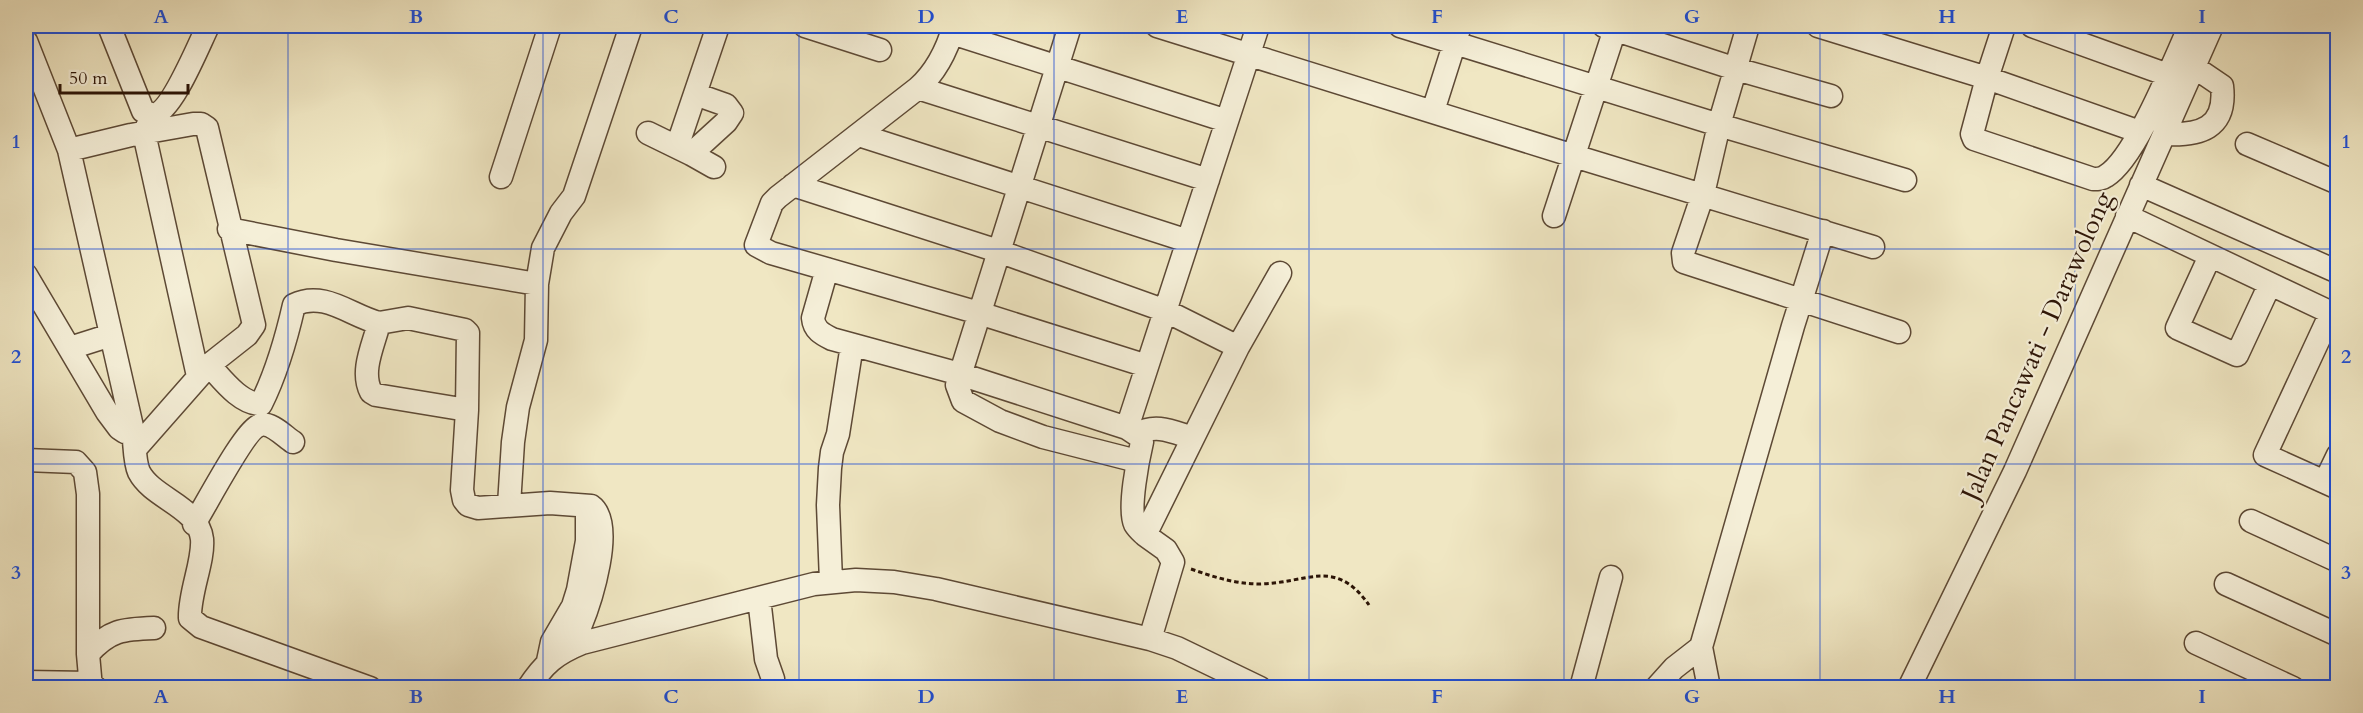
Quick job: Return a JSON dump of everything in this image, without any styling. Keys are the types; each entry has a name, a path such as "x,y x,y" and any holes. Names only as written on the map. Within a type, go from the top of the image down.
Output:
{"street":[{"path":"148,124 170,101 208,26"},
{"path":"501,177 550,26"},
{"path":"509,505 518,407 536,340 537,284 543,248 561,213 574,196 631,26"},
{"path":"684,150 695,94 718,26"},
{"path":"805,26 880,50"},
{"path":"1070,26 957,386 963,401 1000,421 1043,437 1137,461"},
{"path":"1157,26 1874,247"},
{"path":"1132,431 1147,366 1258,26"},
{"path":"1400,26 1457,34 1595,86 1719,126 1905,180"},
{"path":"1748,26 1719,126 1703,194 1683,253 1684,262 1899,332"},
{"path":"1818,26 1850,35 1885,39 2140,132"},
{"path":"2004,26 1972,134 1974,139 1980,143 2093,179 2107,176 2121,161 2140,132 2190,26"},
{"path":"2032,26 2168,75"},
{"name":"Jalan Pancawati - Darawolong","path":"1909,687 2014,471 2212,26"},
{"path":"1554,216 1574,156 1611,27 1736,69 1831,96"},
{"path":"1147,366 979,313 771,253 756,245 772,203 932,75 939,65 953,29 1056,67 1227,121"},
{"path":"117,31 148,124 203,371 231,389 256,415 292,442"},
{"path":"1433,111 1457,34"},
{"path":"26,41 69,150 134,439 138,471 144,480 187,514 202,540 190,614 195,624 370,687"},
{"path":"2164,134 2195,134 2207,129 2220,114 2222,87 2194,67"},
{"path":"918,88 1208,180"},
{"path":"684,150 726,122 732,113 726,105 695,94"},
{"path":"69,150 148,124 193,123 207,128 229,229 254,325 247,335 203,371 134,439"},
{"path":"648,133 714,167"},
{"path":"859,135 1188,241"},
{"path":"2247,144 2337,183"},
{"path":"793,185 999,251 1166,311 1238,347"},
{"path":"2141,185 2337,272"},
{"path":"2127,216 2334,315 2265,455 2331,485 2337,455"},
{"path":"229,229 336,250 537,284"},
{"path":"1709,687 1701,647 1823,231"},
{"path":"2210,256 2177,328 2237,355 2270,284"},
{"path":"827,269 813,318 817,330 832,339 960,374 1132,431 1142,442 1137,461 1133,517 1139,530 1166,550 1173,562 1150,639"},
{"path":"1146,535 1238,347 1280,273"},
{"path":"26,275 113,420 134,439"},
{"path":"194,524 253,429 256,415 283,350 294,305 302,301 318,301 338,305 366,320 379,323 408,318 465,330 468,333 467,410 462,490 464,500 468,505 478,508 550,503 591,506 587,512 591,597 579,630 528,687"},
{"path":"379,323 368,366 367,381 371,392 376,395 467,410"},
{"path":"70,348 111,335"},
{"path":"831,581 828,505 830,468 838,434 852,345"},
{"path":"1132,431 1154,427 1193,438"},
{"path":"26,460 76,462 85,472 88,494 88,654 92,686 26,682"},
{"path":"2252,521 2337,561"},
{"path":"1581,687 1611,577"},
{"path":"556,656 600,638 759,598 831,581 872,580 936,589 1150,639 1177,648 1260,687"},
{"path":"2226,584 2337,634"},
{"path":"759,598 766,659 773,679"},
{"path":"88,654 99,641 111,634 124,629 154,628"},
{"path":"2196,643 2293,687"},
{"path":"1656,687 1674,668 1701,647"}],"path":[{"path":"1173,562 1218,579 1243,583 1282,582 1313,576 1337,576 1359,590 1369,605"}]}
